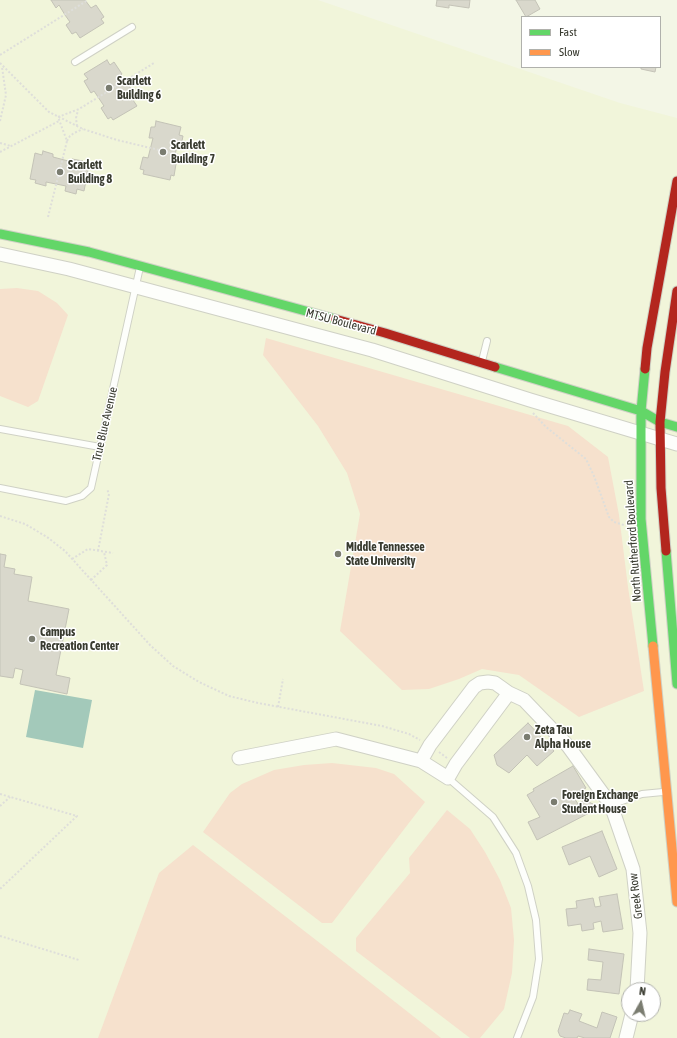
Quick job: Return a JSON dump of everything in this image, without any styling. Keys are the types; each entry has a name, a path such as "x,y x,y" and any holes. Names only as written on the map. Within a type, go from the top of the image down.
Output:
{"main road":[{"name":"North Rutherford Boulevard","path":"677,181 649,334 640,411 641,519 677,902"},
{"name":"MTSU Boulevard","path":"0,234 89,252 385,334 640,411 660,422 677,427"},
{"path":"677,291 665,372 660,422 661,488 677,684"}],"street":[{"name":"MTSU Boulevard","path":"0,254 69,269 372,350 530,400 677,444"},
{"path":"239,758 336,739 421,761 448,778 456,764 509,693 495,683 480,683 474,687 430,745 421,761"},
{"name":"Greek Row","path":"509,693 524,700 568,746 610,805 633,868 640,933 637,982"},
{"path":"626,1038 630,1022"}],"lane":[{"path":"75,62 132,27"},
{"name":"True Blue Avenue","path":"0,488 66,501 82,496 91,488 140,267"},
{"path":"482,363 487,341"},
{"path":"0,429 100,447"},
{"path":"448,778 493,817 516,854 528,886 536,920 538,959 533,997 517,1038"},
{"path":"610,805 642,794 667,792"}],"path":[{"path":"0,55 88,0"},
{"path":"0,63 49,112 58,117 83,129 117,140 201,160"},
{"path":"58,117 79,110 154,63"},
{"path":"0,121 6,95 2,66"},
{"path":"77,126 76,118 79,110"},
{"path":"58,117 67,141"},
{"path":"0,152 59,121"},
{"path":"48,217 67,141 74,133 83,129"},
{"path":"0,143 12,146"},
{"path":"532,412 546,427 586,459 594,476 609,518 614,522 624,525"},
{"path":"98,551 109,494 107,489"},
{"path":"0,516 25,524 47,537 65,551 150,645 173,666 199,682 229,696 278,707 382,726 409,734 430,745 456,764"},
{"path":"72,559 88,549 113,553"},
{"path":"91,580 107,565 104,552"},
{"path":"278,707 283,679"},
{"path":"0,794 77,816 0,889"},
{"path":"0,806 10,797"},
{"path":"0,936 79,960"}],"shaded area":[{"name":"Middle Tennessee State University","path":"0,0 318,0 620,103 677,118 677,1038 0,1038"},
{"path":"17,288 38,291 57,303 68,315 38,401 28,407 0,396 0,289"},
{"path":"266,338 568,426 608,457 619,515 628,587 644,691 579,717 519,675 482,669 459,679 429,689 402,690 340,631 360,514 347,473 318,426 263,355"},
{"path":"35,690 92,700 83,748 26,737"},
{"path":"332,763 376,768 394,774 425,802 332,923 322,923 203,832 230,793 242,784 274,770 304,765"},
{"path":"447,810 470,829 485,852 500,880 511,908 514,940 512,973 504,1009 480,1038 470,1038 356,951 356,938 410,873 409,858"},
{"path":"193,845 441,1038 98,1038 159,873"}],"building":[{"path":"51,0 85,0 91,8 96,5 104,17 101,19 104,23 80,38 76,32 72,34 66,25 70,22 59,5 56,8"},
{"path":"437,0 470,0 469,8 449,5 449,8 436,6"},
{"path":"516,0 535,0 540,9 525,16"},
{"name":"Scarlett Building 6","path":"107,60 110,65 114,62 122,74 119,76 125,86 128,84 136,98 133,100 137,106 113,120 111,117 108,119 101,108 104,106 94,91 91,93 84,81 88,79 84,74"},
{"path":"641,68 656,68 655,72"},
{"name":"Scarlett Building 7","path":"156,121 181,127 179,135 183,136 181,146 177,146 173,164 176,164 174,176 171,175 170,180 143,174 144,170 140,169 143,157 148,158 153,138 149,138 151,127 155,127"},
{"name":"Scarlett Building 8","path":"43,151 53,154 53,157 72,162 72,159 83,161 82,164 89,165 84,191 77,189 76,194 65,191 66,186 46,182 46,186 35,183 36,180 30,179 35,153 42,155"},
{"name":"Campus Recreation Center","path":"0,554 6,555 4,567 15,569 14,574 32,577 28,601 69,609 56,675 70,678 67,694 20,684 23,670 15,668 13,678 0,676"},
{"name":"Zeta Tau Alpha House","path":"528,723 554,751 537,766 527,755 509,773 497,765 494,755"},
{"name":"Foreign Exchange Student House","path":"573,766 586,788 573,796 578,804 584,800 593,804 591,812 537,840 528,822 540,817 527,795 534,791 533,789"},
{"path":"602,831 617,869 599,877 590,856 569,865 562,847"},
{"path":"617,894 623,929 603,932 601,921 593,923 594,929 582,931 581,924 568,926 566,909 577,908 576,901 593,898 595,907 601,906 599,897"},
{"path":"589,949 624,954 619,994 587,990 588,979 601,980 603,962 588,960"},
{"path":"570,1010 582,1014 579,1021 597,1028 602,1012 617,1017 610,1038 585,1038 578,1036 577,1038 566,1038 560,1036 558,1031 564,1013 568,1014"}],"traffic: fast":[{"path":"0,234 89,252 335,319"},
{"path":"495,367 641,411 660,422 677,427"},
{"path":"645,369 641,411 641,519 653,646"},
{"path":"666,551 677,684"}],"traffic: slow":[{"path":"653,646 677,902"}],"traffic: jam":[{"path":"645,369 647,348 677,181"},
{"path":"666,551 661,488 660,422 665,372 677,291"},
{"path":"335,319 495,367"}],"place":[{"name":"Scarlett Building 6","path":"109,88"},
{"name":"Scarlett Building 7","path":"163,152"},
{"name":"Scarlett Building 8","path":"60,172"},
{"name":"Middle Tennessee State University","path":"338,554"},
{"name":"Campus Recreation Center","path":"32,639"},
{"name":"Zeta Tau Alpha House","path":"527,737"},
{"name":"Foreign Exchange Student House","path":"554,802"}]}
